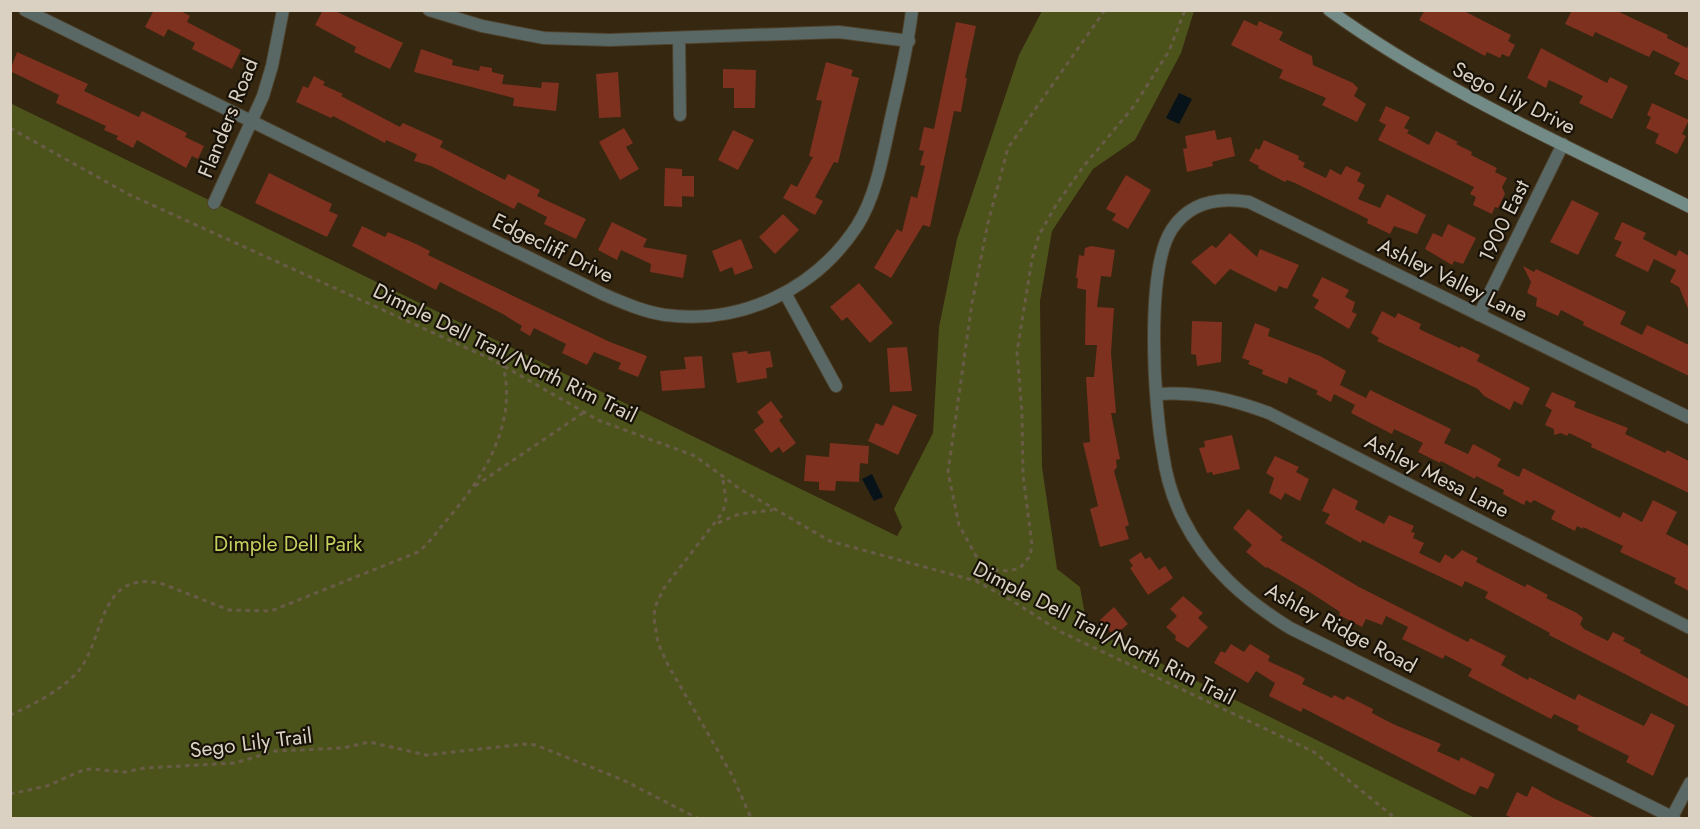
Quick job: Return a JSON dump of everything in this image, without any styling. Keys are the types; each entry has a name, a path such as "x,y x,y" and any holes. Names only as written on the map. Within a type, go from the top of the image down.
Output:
{"street":[{"name":"Edgecliff Drive","path":"25,10 605,296 664,315 696,317 727,315 757,307 785,294 814,274 838,250 862,216 879,170 909,41 912,10"},
{"name":"Flanders Road","path":"214,203 252,122 272,66 283,10"},
{"path":"429,10 482,26 544,38 610,40 839,32 909,41"},
{"name":"Sego Lily Drive","path":"1329,10 1418,70 1689,207"},
{"path":"679,38 680,115"},
{"name":"1900 East","path":"1479,315 1563,144"},
{"name":"Ashley Valley Lane","path":"1195,207 1212,201 1231,199 1249,202 1689,418"},
{"name":"Ashley Ridge Road","path":"1195,207 1173,228 1161,257 1156,300 1156,394 1163,454 1170,486 1183,519 1201,550 1225,580 1256,606 1290,628 1673,818"},
{"path":"785,294 836,386"},
{"name":"Ashley Mesa Lane","path":"1156,394 1184,392 1212,396 1269,413 1689,628"},
{"path":"1673,818 1689,783"}],"path":[{"path":"1105,10 1008,148 988,223 972,303 948,472 959,525 983,565 1009,571 1020,568 1030,556 1032,545 1023,475 1022,414 1017,352 1032,259 1040,235 1056,205 1083,167 1134,106 1168,51 1185,10"},
{"name":"Dimple Dell Trail/North Rim Trail","path":"10,128 128,194 448,338 503,366 583,413 695,456 723,478 774,510 840,546 975,581 1011,600 1061,632 1152,673 1314,753 1395,819"},
{"path":"10,715 44,697 78,671 85,661 104,611 111,599 136,583 153,581 229,610 255,612 278,610 418,552 431,541 475,486 502,428 506,412 507,382 503,366"},
{"path":"475,486 583,413"},
{"path":"723,478 726,499 723,512 716,524 664,588 656,607 655,630 668,665 732,775 751,819"},
{"path":"716,524 739,514 774,510"},
{"path":"975,581 983,565"},
{"name":"Sego Lily Trail","path":"10,794 47,786 83,770 125,772 145,768 235,763 275,751 343,748 369,742 426,754 524,744 536,745 623,780 697,819"}],"green space":[{"name":"Dimple Dell Park","path":"1042,11 1194,11 1181,53 1135,140 1093,169 1052,231 1040,301 1042,467 1057,569 1080,587 1087,627 1475,818 11,818 10,103 897,536 902,527 894,509 933,433 939,327 957,239 1019,55"}],"shaded area":[{"path":"1179,93 1192,99 1179,124 1166,118"},
{"path":"872,474 883,497 874,501 862,479"}],"building":[{"path":"154,10 179,10 190,16 187,22 241,50 232,69 192,49 195,43 168,29 164,37 145,27"},
{"path":"323,10 333,10 403,43 390,69 354,52 356,47 315,25"},
{"path":"1425,10 1462,10 1511,35 1508,41 1515,45 1509,57 1502,54 1500,58 1487,52 1485,56 1419,20"},
{"path":"1572,10 1615,10 1668,35 1667,38 1687,48 1689,43 1689,81 1674,74 1680,63 1653,50 1649,57 1595,32 1593,37 1565,24"},
{"path":"1244,20 1257,26 1259,21 1283,32 1279,40 1312,56 1313,65 1353,83 1358,88 1354,96 1366,104 1357,122 1322,105 1326,98 1279,78 1283,70 1231,45"},
{"path":"956,22 976,26 965,78 967,78 961,112 954,111 930,227 923,225 891,278 874,268 897,229 902,232 911,196 917,198 925,166 920,165 924,151 919,150 924,127 934,129"},
{"path":"1541,48 1607,83 1610,77 1628,86 1612,119 1579,103 1583,96 1549,80 1546,88 1527,78"},
{"path":"421,49 453,60 452,65 479,71 480,66 492,68 492,72 504,75 502,84 541,88 542,82 559,83 556,111 513,106 514,98 414,72"},
{"path":"17,52 88,84 84,91 139,117 142,111 187,133 185,137 204,146 198,159 192,156 186,168 137,140 133,148 116,139 118,136 104,130 106,126 56,103 59,95 10,71"},
{"path":"826,62 853,70 851,76 859,78 838,163 834,162 815,197 823,201 815,215 783,198 791,184 797,187 813,157 809,156 822,101 816,100"},
{"path":"723,69 756,70 755,108 734,108 734,88 723,88"},
{"path":"618,72 621,117 599,118 596,74"},
{"path":"314,76 325,82 323,85 343,94 341,96 400,127 403,123 443,141 440,147 505,180 508,174 540,190 537,196 586,219 576,239 544,224 547,217 518,202 514,209 431,166 414,161 417,154 386,140 385,143 333,116 331,118 296,102 303,86 308,88"},
{"path":"1652,103 1689,120 1682,134 1686,136 1677,154 1655,143 1659,134 1646,128 1651,117 1647,115"},
{"path":"1386,106 1410,117 1404,128 1409,130 1407,133 1429,145 1436,131 1458,142 1456,144 1472,152 1471,155 1497,168 1495,172 1507,178 1502,187 1505,194 1498,208 1495,207 1492,214 1473,205 1476,197 1470,194 1474,187 1378,140 1386,125 1379,121"},
{"path":"624,128 633,143 626,147 639,169 620,180 599,142"},
{"path":"733,130 754,140 738,170 718,160"},
{"path":"1215,130 1217,140 1231,137 1235,156 1212,162 1213,166 1187,172 1183,149 1187,148 1185,136"},
{"path":"1264,140 1299,156 1298,159 1305,163 1303,167 1326,178 1330,169 1341,175 1346,166 1361,173 1357,181 1365,185 1358,199 1380,208 1387,194 1426,215 1417,234 1394,226 1390,234 1367,223 1368,219 1295,183 1287,180 1285,182 1258,168 1259,166 1249,161 1256,148 1259,150"},
{"path":"665,168 682,169 682,176 694,176 694,197 682,196 682,207 664,206"},
{"path":"269,173 332,204 329,211 338,215 327,237 255,203"},
{"path":"1126,175 1151,190 1128,229 1112,220 1116,214 1106,209"},
{"path":"1572,200 1599,213 1578,255 1550,242"},
{"path":"783,214 799,230 775,254 759,237"},
{"path":"612,222 647,239 643,247 687,255 683,278 650,272 651,264 621,250 617,260 598,250"},
{"path":"1622,222 1646,233 1643,239 1676,256 1679,250 1689,256 1689,311 1679,287 1670,282 1676,270 1654,259 1648,272 1615,256 1622,242 1614,239"},
{"path":"1448,224 1476,238 1463,264 1454,261 1452,265 1425,249 1433,233 1442,237"},
{"path":"362,226 385,237 388,232 416,244 430,251 428,255 610,342 647,356 638,377 618,369 621,363 594,352 587,365 562,353 566,344 534,328 530,336 520,330 522,326 503,314 440,282 436,290 352,246"},
{"path":"1230,233 1257,257 1260,249 1299,265 1287,289 1279,286 1276,292 1230,269 1215,285 1191,262 1212,245 1216,248"},
{"path":"741,239 753,268 735,275 732,267 720,272 712,251"},
{"path":"1091,246 1115,250 1111,277 1101,276 1097,307 1114,308 1111,353 1116,413 1111,413 1120,459 1116,460 1117,467 1114,471 1129,525 1125,527 1129,539 1100,547 1090,509 1098,506 1083,443 1090,442 1086,377 1094,377 1097,345 1085,345 1086,290 1077,288 1078,278 1076,278 1079,255 1084,256 1085,248"},
{"path":"1523,266 1534,272 1536,269 1626,312 1620,324 1642,335 1647,325 1689,345 1689,376 1583,325 1584,322 1561,310 1558,316 1536,306 1537,298 1527,293 1531,282"},
{"path":"1322,277 1349,290 1345,297 1355,302 1352,312 1357,314 1349,329 1314,308 1319,300 1312,296"},
{"path":"859,283 893,323 870,343 847,317 842,321 830,307"},
{"path":"1382,311 1395,318 1398,313 1421,324 1419,329 1480,355 1477,361 1530,388 1522,405 1514,401 1510,410 1484,396 1478,389 1377,341 1379,338 1371,333"},
{"path":"1192,321 1222,322 1221,362 1197,366 1196,355 1191,354"},
{"path":"1255,323 1270,329 1268,336 1320,356 1346,371 1340,385 1366,398 1370,390 1451,429 1444,443 1468,454 1473,444 1501,459 1497,466 1519,477 1523,468 1620,518 1623,512 1642,522 1653,500 1677,512 1666,534 1689,546 1689,591 1674,583 1676,578 1620,552 1623,546 1583,527 1583,529 1577,526 1575,531 1551,519 1555,511 1534,500 1531,503 1526,500 1524,505 1503,494 1504,490 1476,476 1475,479 1418,452 1423,443 1394,429 1392,434 1351,413 1355,405 1334,394 1331,402 1316,394 1318,391 1289,377 1287,384 1262,374 1263,370 1248,364 1250,361 1242,358"},
{"path":"907,347 912,391 890,392 887,348"},
{"path":"747,351 748,354 770,351 773,367 766,368 767,378 737,383 732,353"},
{"path":"702,356 705,388 662,391 660,371 686,369 684,357"},
{"path":"1552,392 1576,402 1574,407 1628,428 1625,434 1665,453 1667,450 1689,461 1689,493 1591,447 1592,444 1569,433 1567,436 1561,433 1554,435 1554,429 1545,425 1552,410 1545,406"},
{"path":"771,401 783,417 779,420 796,443 783,453 779,447 771,453 754,430 764,422 757,412"},
{"path":"893,405 917,415 898,455 868,441 876,423 883,426"},
{"path":"1232,435 1240,469 1213,475 1212,472 1207,473 1199,448 1205,447 1204,441"},
{"path":"830,443 869,446 868,464 860,463 859,482 836,481 835,491 819,490 819,482 804,481 806,455 829,457"},
{"path":"1275,456 1299,467 1296,472 1309,479 1300,501 1285,493 1281,500 1269,493 1274,478 1266,473"},
{"path":"1333,488 1358,501 1355,509 1384,524 1389,515 1414,526 1411,532 1415,533 1413,538 1424,543 1419,553 1440,563 1445,554 1453,559 1462,550 1478,558 1476,562 1525,587 1527,584 1548,595 1546,598 1577,613 1583,618 1580,624 1584,629 1608,641 1613,632 1625,638 1623,641 1641,650 1640,653 1689,679 1689,707 1549,635 1550,633 1485,598 1488,592 1465,581 1462,587 1362,540 1361,543 1325,523 1330,514 1322,511"},
{"path":"1248,509 1283,537 1280,540 1359,587 1468,642 1470,638 1506,656 1501,665 1528,680 1529,677 1575,700 1578,694 1644,726 1651,713 1675,725 1653,776 1626,762 1629,756 1577,730 1579,726 1554,714 1551,719 1468,676 1472,669 1445,655 1443,659 1402,639 1408,627 1386,616 1382,625 1366,619 1362,627 1339,615 1340,612 1308,591 1266,568 1246,552 1252,545 1233,528"},
{"path":"1141,552 1145,559 1150,557 1159,570 1165,566 1173,578 1148,595 1130,568 1133,566 1129,560"},
{"path":"1183,596 1203,613 1198,618 1208,627 1188,648 1175,640 1176,636 1166,627 1177,616 1170,609"},
{"path":"1114,607 1128,624 1114,636 1100,620"},
{"path":"1231,644 1244,652 1250,644 1270,656 1268,661 1305,679 1302,684 1332,698 1334,695 1344,700 1347,696 1373,709 1372,713 1393,724 1441,744 1437,751 1459,761 1461,757 1495,774 1488,789 1480,786 1475,795 1465,791 1303,708 1301,712 1269,696 1275,683 1256,671 1248,683 1214,663 1221,651 1225,653"},
{"path":"1532,786 1598,819 1514,819 1506,815 1517,792 1527,797"}]}
